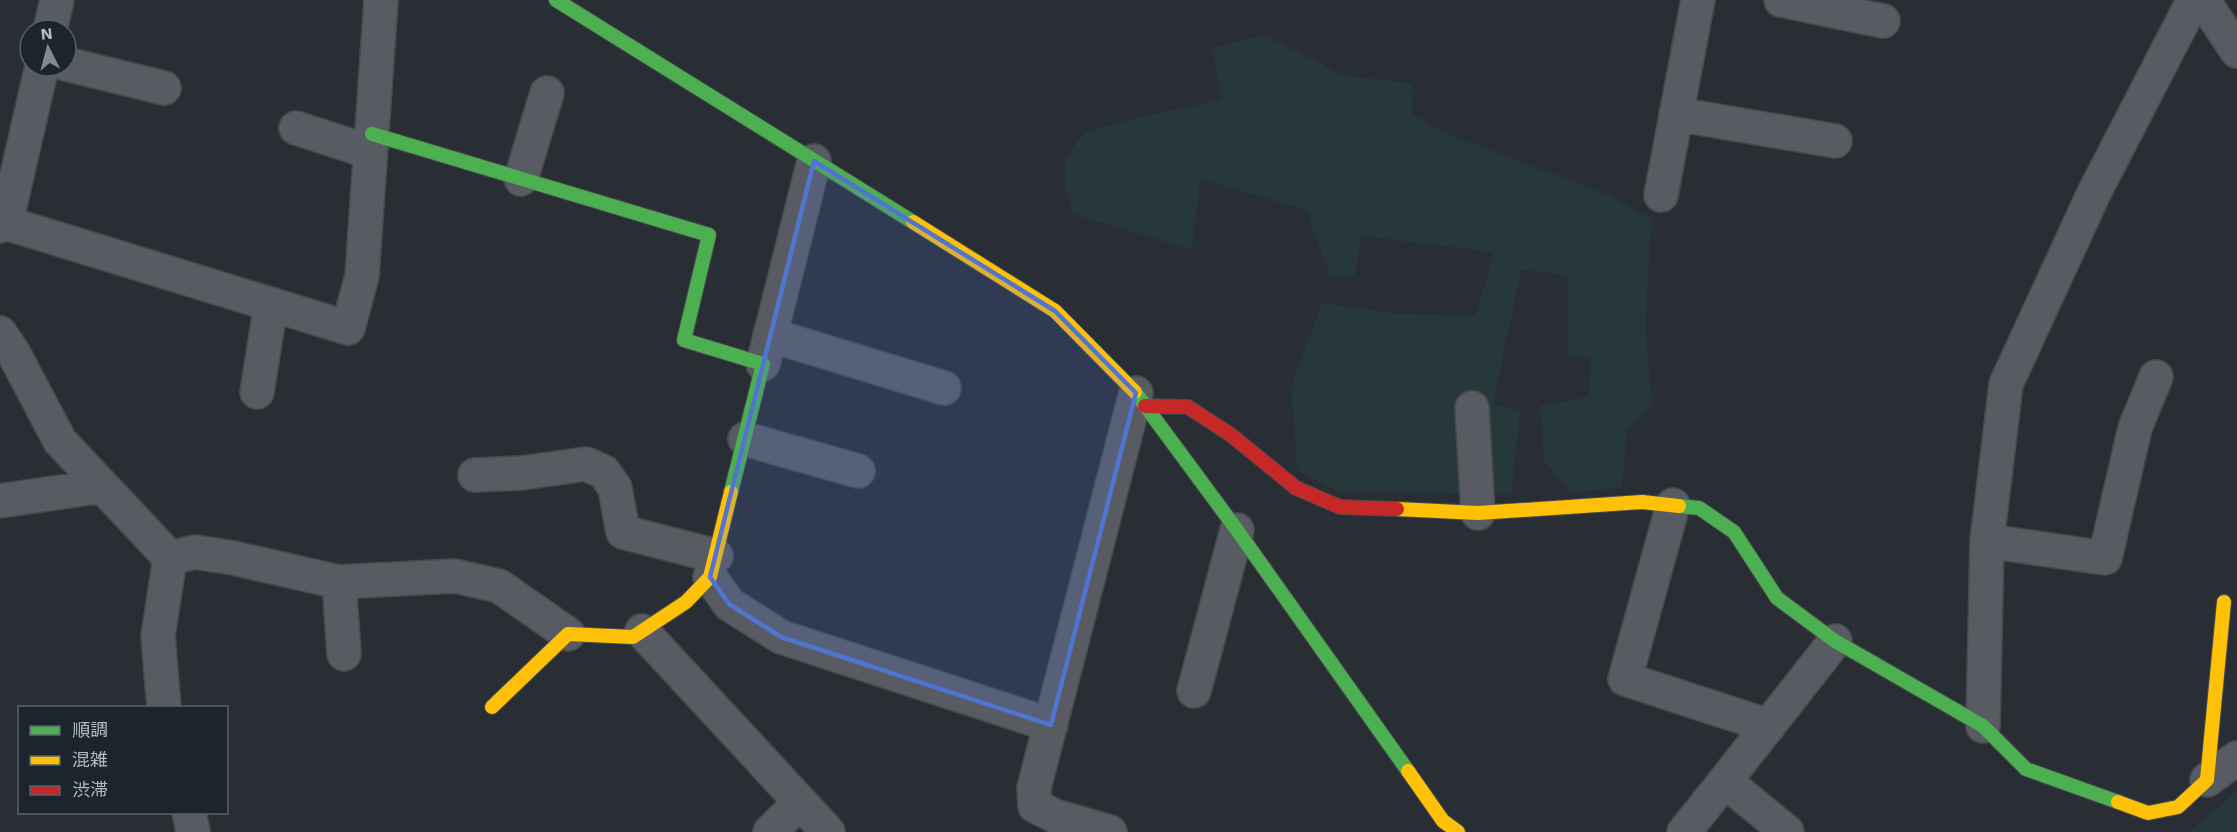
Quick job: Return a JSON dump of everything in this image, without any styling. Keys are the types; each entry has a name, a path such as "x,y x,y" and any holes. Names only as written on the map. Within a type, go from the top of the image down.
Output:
{"street":[{"path":"53,18 57,0"},
{"path":"39,78 3,225 348,328 362,276 381,0"},
{"path":"556,0 1055,311 1140,399 1443,821 1458,832"},
{"path":"1661,195 1698,0"},
{"path":"1781,0 1883,21"},
{"path":"1983,726 1987,542 2006,384 2094,193 2188,11 2198,0"},
{"path":"2203,0 2237,51"},
{"path":"78,67 164,88"},
{"path":"521,179 547,93"},
{"path":"1676,114 1835,141"},
{"path":"296,128 371,143 521,179 710,235 684,340 767,350 944,388"},
{"path":"170,558 195,552 233,558 339,582 455,576 499,586 568,634 633,637 686,602 713,567 814,161"},
{"path":"257,392 271,304"},
{"path":"0,333 14,354 60,441 170,558"},
{"path":"1987,542 2105,558 2135,428 2156,377"},
{"path":"1140,399 1188,407 1231,435 1296,488 1340,507 1478,513 1642,502 1700,508 1734,532 1777,598 1836,640 1983,726 2026,769 2148,813 2178,807 2206,780 2237,758"},
{"path":"1110,832 1056,816 1035,806 1034,789 1140,399"},
{"path":"1472,408 1478,513"},
{"path":"745,439 858,471"},
{"path":"475,475 522,473 586,464 604,472 615,488 623,532 713,567 729,604 781,637 1051,725"},
{"path":"0,501 102,486"},
{"path":"1673,505 1625,679 1769,726"},
{"path":"1194,691 1236,530"},
{"path":"164,706 158,636 170,558"},
{"path":"339,582 344,654"},
{"path":"2206,780 2224,602"},
{"path":"642,631 828,832"},
{"path":"492,707 568,634"},
{"path":"1684,832 1836,640"},
{"path":"1725,781 1786,832"},
{"path":"770,832 800,802"},
{"path":"189,814 193,832"}],"highlighted area":[{"path":"814,161 1055,311 1136,393 1051,725 781,637 729,604 710,577"}],"shaded area":[{"path":"1264,35 1345,76 1411,83 1413,115 1443,132 1604,193 1652,219 1645,322 1652,404 1628,428 1621,488 1571,492 1544,461 1540,406 1588,397 1591,359 1568,355 1567,275 1521,270 1493,405 1520,410 1511,495 1338,491 1297,470 1291,386 1322,303 1401,314 1476,315 1494,252 1362,236 1354,277 1330,275 1306,210 1200,179 1192,250 1073,214 1066,189 1065,158 1084,133 1128,120 1222,99 1212,48"},
{"path":"2237,791 2237,832 2189,832"}],"traffic: fast":[{"path":"556,0 913,222"},
{"path":"372,134 709,235 684,340 763,364 731,492"},
{"path":"1135,392 1237,530 1408,771"},
{"path":"1679,506 1699,508 1734,532 1777,598 1835,641 1983,726 2026,769 2118,802"}],"traffic: slow":[{"path":"913,222 1055,311 1135,392"},
{"path":"492,707 568,634 633,637 686,602 710,577 731,492"},
{"path":"1397,509 1478,513 1642,502 1679,506"},
{"path":"2118,802 2148,813 2178,807 2207,780 2224,602"},
{"path":"1408,771 1443,821 1458,832"}],"traffic: jam":[{"path":"1145,406 1188,407 1231,435 1296,488 1340,507 1397,509"}]}
